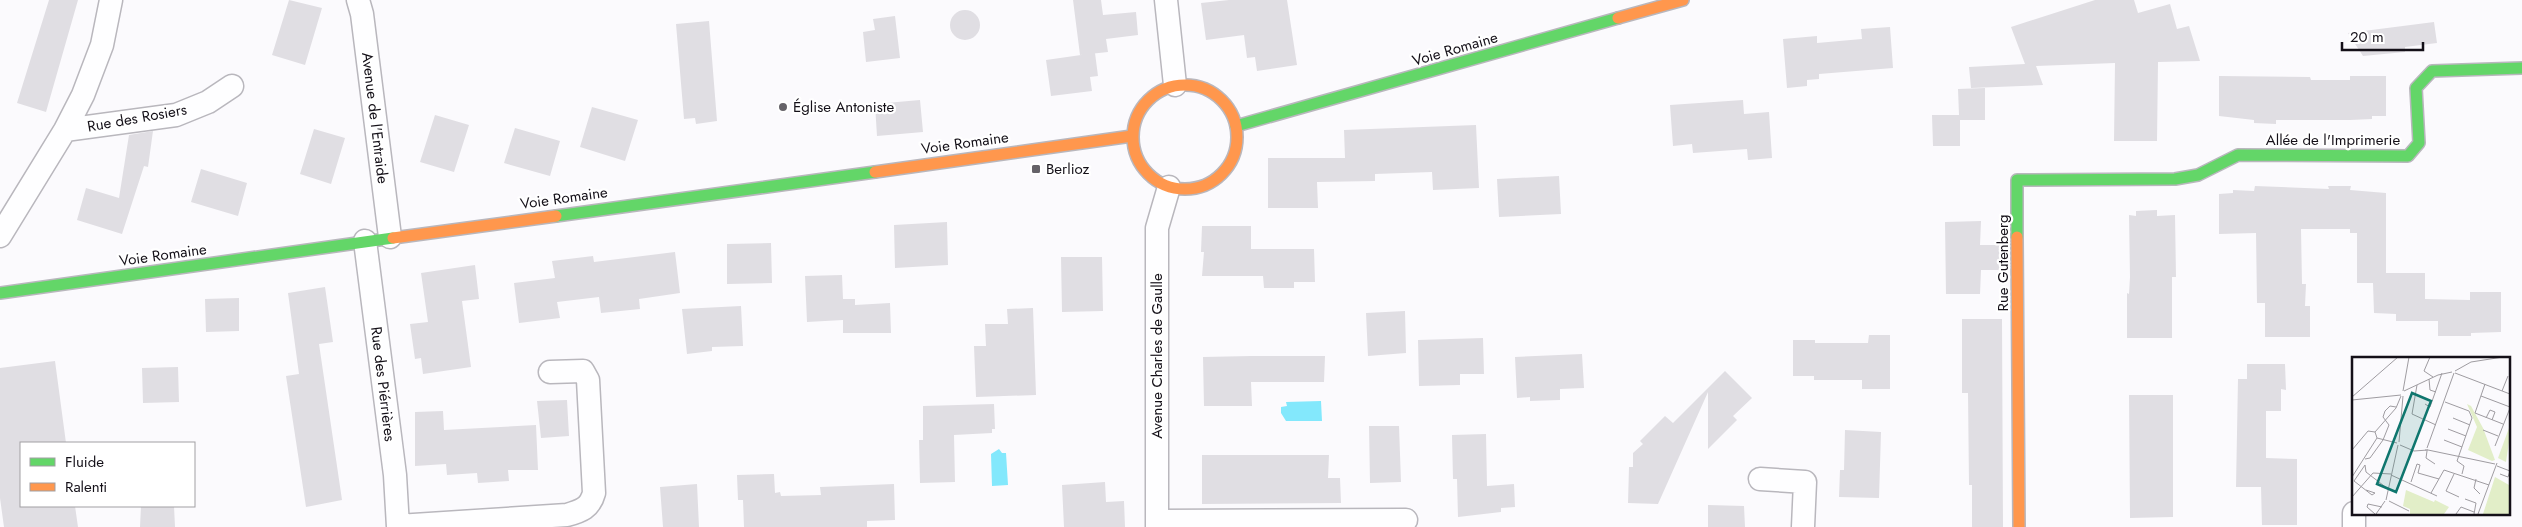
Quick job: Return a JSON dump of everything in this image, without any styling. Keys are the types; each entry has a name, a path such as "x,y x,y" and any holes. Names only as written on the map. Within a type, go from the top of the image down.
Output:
{"street":[{"name":"Rue des Rosiers","path":"0,236 65,130 83,95 102,45 111,0"},
{"name":"Avenue de l'Entraide","path":"358,0 390,237"},
{"path":"1166,0 1175,85"},
{"name":"Voie Romaine","path":"1236,126 1683,0"},
{"name":"Allée de l'Imprimerie","path":"2198,175 2238,155 2408,156 2418,143 2416,88 2432,71 2522,68"},
{"path":"1175,85 1192,85 1207,89 1220,99 1230,111 1236,126 1236,144 1231,162 1220,176 1205,185 1187,189 1169,187 1154,180 1142,168 1135,152 1132,136 1136,118 1145,103 1159,91 1175,85"},
{"name":"Rue des Rosiers","path":"65,130 176,115 208,102 232,86"},
{"name":"Voie Romaine","path":"0,293 390,237 1132,136"},
{"name":"Rue Gutenberg","path":"2019,527 2017,180 2175,179 2198,175"},
{"name":"Avenue Charles de Gaulle","path":"1157,524 1157,228 1169,187"},
{"name":"Rue des Piérrières","path":"364,241 395,475 398,527"},
{"path":"398,527 567,515 586,508 592,501 594,493 588,380 583,371 550,372"},
{"path":"1760,479 1805,482 1803,527"},
{"path":"2354,514 2354,527"},
{"path":"1157,524 1406,520"}],"water":[{"path":"1321,401 1322,421 1286,421 1281,413 1281,407 1287,406 1286,402"},
{"path":"999,449 1002,453 1006,453 1008,485 992,486 991,454"}],"building":[{"path":"49,0 78,0 46,112 17,103"},
{"path":"289,0 322,8 305,65 272,55"},
{"path":"1073,0 1101,0 1103,15 1136,12 1138,35 1106,39 1108,52 1080,55"},
{"path":"1229,0 1287,0 1297,65 1257,71 1255,57 1247,58 1244,35 1206,40 1201,3"},
{"path":"2095,0 2134,0 2138,13 2170,4 2177,29 2189,26 2200,61 2158,62 2157,141 2114,141 2115,63 2036,66 2043,85 1971,88 1969,67 2025,64 2011,27"},
{"path":"965,10 976,14 980,25 976,36 965,40 954,36 950,25 954,14"},
{"path":"895,16 900,58 866,62 863,32 875,30 873,19"},
{"path":"709,21 717,121 696,124 695,118 684,119 676,24"},
{"path":"2434,22 2437,43 2405,47 2405,52 2363,56 2348,33"},
{"path":"1890,27 1893,68 1819,74 1819,79 1807,80 1807,86 1787,88 1783,39 1817,36 1817,43 1862,39 1861,29"},
{"path":"1095,53 1098,76 1090,77 1092,91 1051,96 1046,60"},
{"path":"2219,76 2310,77 2311,80 2350,80 2350,76 2386,76 2386,116 2372,116 2372,119 2350,120 2276,120 2276,124 2254,123 2254,120 2219,116"},
{"path":"1985,88 1985,120 1960,120 1960,146 1933,146 1932,115 1959,115 1958,89"},
{"path":"920,100 923,132 877,136 875,104"},
{"path":"1743,100 1744,114 1769,112 1772,158 1748,160 1747,149 1693,153 1692,144 1673,146 1670,105"},
{"path":"592,107 638,120 625,161 580,147"},
{"path":"435,115 469,125 454,172 420,162"},
{"path":"1476,125 1479,188 1433,190 1432,172 1375,174 1375,181 1317,182 1318,208 1268,208 1268,158 1345,158 1344,130"},
{"path":"515,128 560,141 550,176 504,163"},
{"path":"314,129 345,138 331,184 300,174"},
{"path":"153,131 148,167 144,166 122,234 77,220 86,188 119,198 129,135"},
{"path":"201,169 247,183 238,216 191,202"},
{"path":"1559,176 1561,214 1499,217 1497,179"},
{"path":"2255,186 2329,189 2328,186 2351,186 2350,190 2386,193 2386,273 2425,273 2425,299 2470,300 2470,292 2501,292 2501,332 2471,333 2471,336 2438,336 2438,321 2396,321 2396,314 2374,313 2373,283 2357,283 2357,233 2350,233 2350,229 2301,229 2302,284 2306,284 2305,306 2310,306 2310,337 2265,337 2265,303 2257,303 2256,233 2219,234 2219,194 2233,193 2233,190 2254,191"},
{"path":"2157,210 2157,216 2175,215 2176,277 2172,277 2172,338 2127,338 2127,293 2129,294 2130,277 2129,215 2136,216 2136,211"},
{"path":"1981,221 1980,245 2002,245 2002,270 1981,270 1980,294 1946,294 1945,222"},
{"path":"947,222 948,265 895,268 894,225"},
{"path":"1202,226 1251,226 1251,249 1314,249 1315,282 1294,282 1294,288 1264,288 1263,276 1202,276 1204,252 1201,252"},
{"path":"771,243 772,283 727,284 727,244"},
{"path":"675,252 680,293 639,299 640,309 601,313 599,297 557,302 560,318 519,323 514,283 555,278 552,261 593,256 594,262"},
{"path":"1061,257 1102,257 1103,311 1062,312"},
{"path":"475,265 479,299 462,301 471,367 423,374 421,358 415,359 410,324 428,322 421,273"},
{"path":"842,275 843,299 855,299 855,305 890,303 891,333 843,333 843,320 807,322 805,276"},
{"path":"325,287 333,342 319,344 342,500 306,507 286,376 299,374 288,293"},
{"path":"239,298 239,331 206,332 205,299"},
{"path":"741,306 743,346 712,347 712,351 687,354 682,309"},
{"path":"1033,308 1036,395 976,397 974,346 986,346 985,324 1008,324 1007,309"},
{"path":"1405,311 1406,353 1368,356 1366,313"},
{"path":"1962,319 2002,319 2003,527 1972,527 1972,485 1969,485 1968,393 1962,393"},
{"path":"1869,335 1890,335 1890,389 1862,389 1862,380 1814,380 1814,376 1793,376 1793,340 1815,340 1815,343 1868,343"},
{"path":"1483,338 1484,374 1460,374 1460,385 1419,386 1418,340"},
{"path":"1582,354 1584,388 1560,389 1560,400 1530,401 1530,397 1517,398 1515,357"},
{"path":"1325,356 1324,382 1251,382 1252,406 1204,406 1203,357"},
{"path":"55,361 66,442 20,442 20,507 75,507 78,527 4,527 0,498 0,368"},
{"path":"2247,364 2285,364 2286,390 2281,389 2281,411 2266,411 2266,458 2297,459 2297,525 2262,525 2261,487 2236,487 2238,379 2247,379"},
{"path":"178,367 179,402 143,403 142,368"},
{"path":"1725,371 1752,398 1733,416 1737,420 1708,449 1708,392 1658,504 1628,503 1629,467 1633,467 1633,453 1643,444 1640,441 1665,416 1673,423"},
{"path":"2129,395 2173,395 2173,517 2130,518"},
{"path":"567,400 569,436 541,438 537,401"},
{"path":"994,404 995,429 992,429 992,433 954,435 955,482 920,483 919,440 923,440 923,406"},
{"path":"443,411 444,430 536,425 538,470 508,470 509,481 478,483 477,473 447,475 446,464 415,466 415,412"},
{"path":"1369,426 1399,426 1401,482 1370,483"},
{"path":"1845,430 1881,432 1879,498 1839,497 1840,470 1844,470"},
{"path":"1486,434 1487,486 1514,484 1515,507 1501,508 1501,512 1458,517 1457,479 1453,479 1452,435"},
{"path":"1202,455 1329,455 1328,478 1340,478 1341,503 1202,504"},
{"path":"774,474 775,493 780,492 781,496 821,495 820,487 894,484 895,520 867,521 867,527 744,527 743,500 738,500 737,475"},
{"path":"1105,482 1106,502 1124,501 1125,527 1064,527 1062,485"},
{"path":"697,484 699,527 663,527 660,487"},
{"path":"1708,505 1744,506 1745,527 1708,527"},
{"path":"141,507 174,507 175,527 140,527"}],"traffic: fast":[{"path":"1236,126 1618,18"},
{"path":"2017,237 2017,180 2175,179 2198,175 2238,155 2408,156 2419,143 2416,88 2432,71 2522,68"},
{"path":"556,216 875,172"},
{"path":"0,293 393,238"}],"traffic: slow":[{"path":"1618,18 1683,0"},
{"path":"1185,85 1205,89 1222,100 1233,117 1237,137 1233,157 1222,174 1205,185 1185,189 1165,185 1148,174 1137,157 1133,137 1137,117 1148,100 1165,89 1185,85"},
{"path":"875,172 1132,136"},
{"path":"393,238 556,216"},
{"path":"2017,237 2019,527"}],"place":[{"name":"Église Antoniste","path":"783,107"},
{"name":"Berlioz","path":"1036,169"}]}
